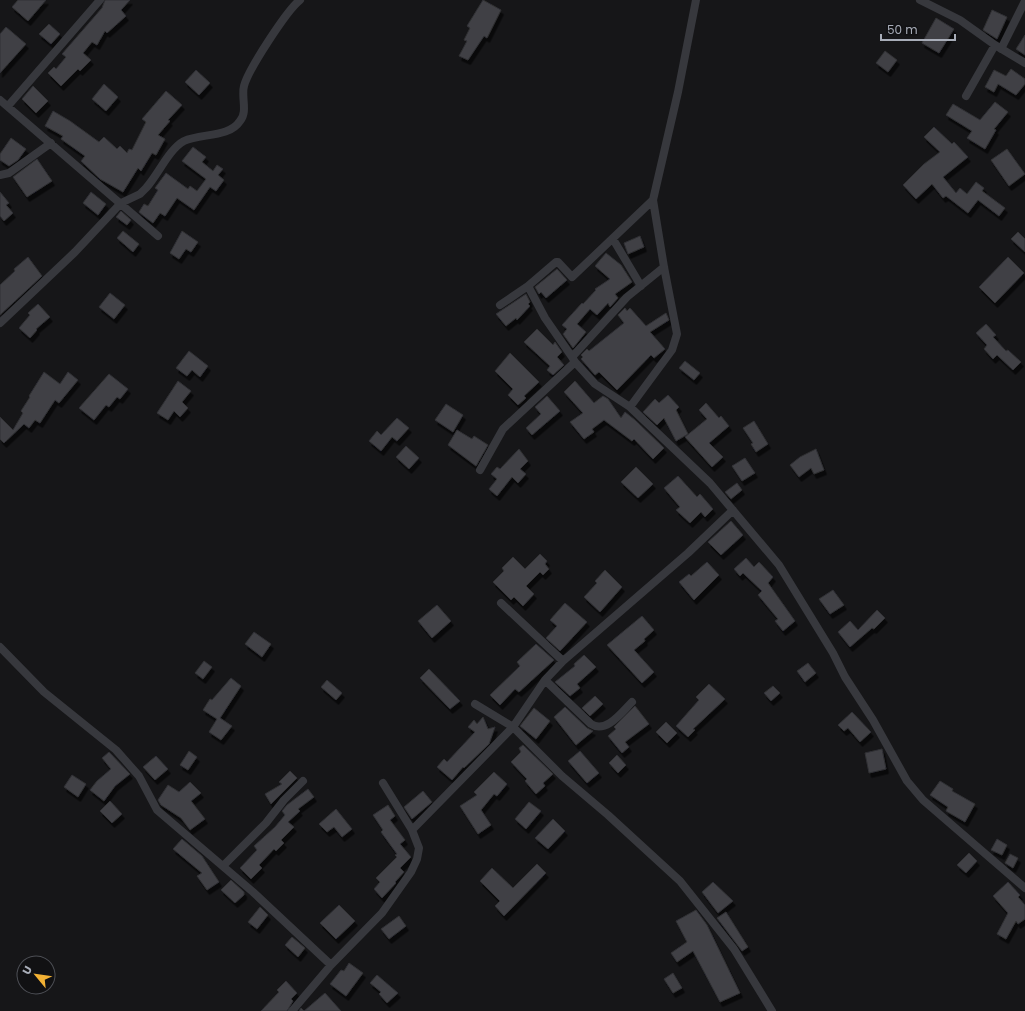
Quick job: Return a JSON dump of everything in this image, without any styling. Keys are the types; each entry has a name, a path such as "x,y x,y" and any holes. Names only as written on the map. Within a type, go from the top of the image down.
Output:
{"street":[{"path":"8,106 100,0"},
{"path":"0,323 75,252 121,203 140,194 175,149 184,142 230,130 240,122 243,116 244,85 284,17 300,0"},
{"path":"630,408 675,342 677,334 653,200 678,92 696,0"},
{"path":"920,0 960,20 998,47 1025,63"},
{"path":"966,96 998,47 1025,1"},
{"path":"0,100 158,236"},
{"path":"0,175 9,173 51,143"},
{"path":"500,305 528,286 558,262 572,277 653,200"},
{"path":"613,238 641,286"},
{"path":"480,470 503,429 574,359 603,322 664,266"},
{"path":"528,286 545,318 574,359 595,384 630,408 710,483 779,565 833,654 845,677 873,720 907,781 923,800 1025,888"},
{"path":"412,830 513,727 545,680 563,661 688,553 733,510"},
{"path":"501,603 563,661"},
{"path":"0,647 44,692 116,750 139,776 157,810 222,866 331,965"},
{"path":"545,680 597,728 606,726 632,702"},
{"path":"475,704 513,727 562,776 680,881 734,949 772,1011"},
{"path":"222,866 266,823 284,800 303,781"},
{"path":"292,1011 331,965 382,913 415,864 419,848 412,830 383,783"}],"building":[{"path":"18,0 46,0 28,21 12,7"},
{"path":"105,0 130,0 121,10 126,16 107,33 105,31 97,45 92,42 83,53 91,60 80,71 78,69 61,86 48,73 54,67 56,69 66,57 62,54 102,8"},
{"path":"483,0 501,10 487,38 484,36 468,60 459,56 467,41 464,40 470,28 467,26"},
{"path":"992,10 1007,17 997,39 983,30"},
{"path":"936,18 954,29 939,53 922,43"},
{"path":"49,24 60,34 51,44 39,34"},
{"path":"6,27 26,44 0,73 0,34"},
{"path":"1025,35 1025,55 1016,49"},
{"path":"885,51 897,60 888,72 876,63"},
{"path":"1011,69 1025,79 1025,84 1016,95 998,84 994,92 985,87 994,70 1006,76"},
{"path":"196,70 210,83 199,95 185,82"},
{"path":"104,84 118,97 106,111 92,99"},
{"path":"33,86 48,101 36,113 22,99"},
{"path":"166,91 182,105 168,120 170,121 158,135 165,139 156,155 152,153 141,171 138,168 123,192 100,179 81,161 85,156 61,139 63,136 45,126 53,111 70,121 99,142 104,137 117,149 120,146 127,153 129,149 132,150 146,122 142,119"},
{"path":"995,102 1008,112 994,129 996,130 985,149 967,138 972,131 946,115 953,104 980,120"},
{"path":"934,127 952,144 954,142 968,157 943,177 956,193 960,188 967,194 976,182 984,188 982,191 1005,208 999,216 978,200 968,213 946,196 943,198 932,184 916,199 903,185 924,164 940,152 924,137"},
{"path":"11,138 26,149 18,160 9,166 0,160 0,154"},
{"path":"193,147 206,157 202,162 213,171 217,165 223,169 218,175 224,180 216,191 210,187 194,210 177,198 165,216 160,213 153,223 139,212 144,204 148,206 158,190 155,188 166,173 188,189 190,186 197,191 206,179 182,161"},
{"path":"1007,149 1025,174 1009,186 991,160"},
{"path":"37,159 52,181 27,197 13,177"},
{"path":"0,192 9,203 6,205 13,213 4,221 0,216"},
{"path":"91,192 106,204 98,215 83,203"},
{"path":"121,211 131,220 127,225 116,217"},
{"path":"123,231 139,244 133,252 117,238"},
{"path":"182,231 198,242 191,252 186,249 179,259 170,253"},
{"path":"1018,232 1025,239 1025,252 1011,239"},
{"path":"640,236 644,247 628,254 624,243"},
{"path":"606,253 621,265 632,282 615,294 618,298 610,307 608,303 597,315 590,309 577,324 586,332 573,348 563,334 567,329 562,325 596,290 595,289 610,279 595,266"},
{"path":"28,257 42,276 0,315 0,285 15,271 14,269"},
{"path":"1008,257 1024,273 995,303 979,287"},
{"path":"557,269 567,280 546,298 541,292 539,294 535,287"},
{"path":"110,293 125,305 114,319 99,307"},
{"path":"526,294 530,302 528,304 530,306 517,320 516,318 506,326 496,314"},
{"path":"38,304 50,317 36,329 37,330 30,338 19,328 30,315 28,313"},
{"path":"625,308 627,311 630,308 646,326 666,313 669,320 650,332 665,349 654,358 651,355 617,390 599,372 595,375 581,359 583,357 581,355 587,349 589,351 624,323 618,315"},
{"path":"986,324 996,335 993,337 1006,351 1008,350 1021,362 1013,370 997,355 993,359 984,349 987,345 976,333"},
{"path":"537,329 553,345 555,342 562,352 557,357 564,365 553,375 547,370 550,366 524,342"},
{"path":"189,351 208,366 200,377 192,370 187,376 176,368"},
{"path":"510,353 539,382 524,396 526,398 518,405 508,395 513,389 495,371"},
{"path":"685,361 700,373 694,380 679,368"},
{"path":"44,372 60,384 68,372 78,380 59,403 55,400 40,423 35,420 29,428 24,424 4,443 0,439 0,417 13,430 23,413 21,411 30,397 29,396"},
{"path":"109,374 128,389 120,399 117,397 109,407 106,405 94,420 79,408"},
{"path":"178,381 191,391 182,402 188,408 180,417 174,411 168,420 157,413"},
{"path":"575,381 594,403 603,396 608,399 621,418 625,412 664,448 653,459 634,439 632,441 604,420 592,429 594,432 584,439 570,422 583,413 564,392"},
{"path":"668,395 679,407 676,410 688,434 676,441 664,418 657,425 643,412 655,399 659,403"},
{"path":"547,396 560,411 532,435 526,428 541,414 535,407"},
{"path":"706,403 719,418 721,416 729,426 709,443 723,457 712,467 685,437 707,419 699,410"},
{"path":"446,404 463,415 453,432 435,420"},
{"path":"397,418 409,428 397,441 392,437 381,451 369,441 377,431 381,435"},
{"path":"754,421 768,444 756,452 751,444 753,443 743,428"},
{"path":"457,430 472,439 474,436 488,445 476,466 448,445"},
{"path":"406,446 419,458 409,469 396,457"},
{"path":"519,449 528,461 520,469 526,474 518,483 512,477 497,496 489,489 497,479 491,474 497,467 500,469"},
{"path":"816,449 824,470 814,474 811,468 799,477 790,465 800,457"},
{"path":"745,458 755,473 742,481 732,466"},
{"path":"636,467 653,484 638,498 621,482"},
{"path":"678,476 697,497 700,494 713,509 705,517 701,512 690,523 676,510 680,507 664,488"},
{"path":"737,483 742,490 731,499 725,492"},
{"path":"731,521 743,535 721,555 708,542"},
{"path":"540,554 547,561 545,564 549,569 543,575 540,572 526,586 534,594 523,606 514,597 511,600 493,582 504,571 502,568 513,557 525,569"},
{"path":"746,558 754,567 759,562 773,577 768,583 795,621 783,631 775,621 778,619 758,595 762,591 743,573 740,576 734,569"},
{"path":"707,562 719,575 694,600 679,582 689,574 691,576"},
{"path":"605,570 622,587 600,612 584,597 597,583 595,581"},
{"path":"833,590 844,605 830,614 819,599"},
{"path":"565,603 587,622 560,651 546,638 557,626 550,620"},
{"path":"437,605 451,621 432,638 418,621"},
{"path":"877,610 885,618 874,629 872,628 850,647 838,632 850,621 858,630"},
{"path":"642,616 654,630 644,639 645,641 634,650 654,672 642,683 607,645"},
{"path":"254,632 271,644 262,657 245,644"},
{"path":"536,644 554,660 519,692 515,689 500,705 490,695 520,666 517,662"},
{"path":"584,655 596,667 577,684 580,688 570,696 555,682 575,666 574,664"},
{"path":"204,661 212,667 203,679 195,673"},
{"path":"808,663 816,673 805,682 797,671"},
{"path":"429,669 460,701 450,709 420,678"},
{"path":"231,678 241,686 220,718 232,726 221,740 209,732 217,719 203,710 210,699 212,700"},
{"path":"327,680 342,693 336,700 321,687"},
{"path":"709,684 725,699 693,729 695,730 688,737 676,726 699,700 696,697"},
{"path":"773,686 780,693 771,701 764,693"},
{"path":"595,696 603,704 590,716 582,708"},
{"path":"635,706 649,724 625,742 629,747 622,753 608,736 616,729 614,727"},
{"path":"565,707 587,728 593,731 576,745 554,717"},
{"path":"534,708 550,721 536,739 520,726"},
{"path":"852,712 871,732 860,742 848,728 844,731 838,725"},
{"path":"483,717 488,729 495,727 489,744 464,768 463,767 452,780 437,767 444,759 447,762 475,732 468,727 474,720 477,724"},
{"path":"666,722 677,733 667,743 656,732"},
{"path":"523,745 553,774 543,783 545,786 536,794 525,781 527,779 511,762 521,752 519,748"},
{"path":"882,749 886,769 869,773 865,753"},
{"path":"189,751 197,757 188,770 180,765"},
{"path":"580,751 599,773 587,783 568,761"},
{"path":"109,752 130,774 115,786 104,801 90,790 97,781 111,769 102,758"},
{"path":"617,755 626,765 618,773 609,763"},
{"path":"156,756 168,769 155,780 143,767"},
{"path":"290,771 297,778 271,804 265,794 282,784 279,782"},
{"path":"494,772 507,784 497,796 494,794 481,810 491,825 478,834 460,806 477,795 474,792"},
{"path":"72,775 86,784 78,797 64,787"},
{"path":"940,781 953,789 952,791 975,804 965,822 946,811 948,807 930,795"},
{"path":"190,782 201,793 191,801 205,819 190,830 181,818 161,805 158,800 168,785 179,792"},
{"path":"308,789 314,797 298,809 300,811 288,822 294,827 281,840 284,843 276,851 274,849 259,865 262,868 251,879 240,868 257,850 254,846 275,827 285,815 282,811 287,805"},
{"path":"423,791 432,802 412,819 404,807"},
{"path":"110,801 122,814 112,823 100,811"},
{"path":"529,802 541,811 526,829 515,819"},
{"path":"388,805 395,816 390,820 405,840 400,844 411,857 400,868 404,872 382,898 374,889 380,882 376,878 397,857 395,855 397,854 381,832 383,830 373,815"},
{"path":"336,809 352,829 342,837 334,827 327,832 319,824"},
{"path":"553,819 565,831 548,849 535,838"},
{"path":"182,839 202,856 219,882 207,890 197,876 202,873 173,849"},
{"path":"997,839 1007,845 1002,855 991,850"},
{"path":"969,853 977,861 966,873 957,865"},
{"path":"1010,854 1018,858 1013,868 1005,863"},
{"path":"537,864 546,873 504,916 495,906 500,901 480,881 492,868 513,888"},
{"path":"231,880 244,892 244,895 235,903 221,890"},
{"path":"713,882 733,901 718,913 702,892"},
{"path":"1008,882 1020,895 1018,897 1025,905 1025,919 1018,924 1016,921 1006,939 997,934 1008,913 993,896"},
{"path":"339,905 355,921 336,939 320,923"},
{"path":"260,907 268,915 257,929 248,922"},
{"path":"696,910 707,925 740,993 720,1002 693,951 677,962 671,953 687,942 676,921"},
{"path":"726,912 748,947 742,951 717,918"},
{"path":"399,916 406,926 389,939 381,929"},
{"path":"292,937 305,948 298,957 285,945"},
{"path":"349,963 363,973 346,996 330,984 341,970 344,971"},
{"path":"673,973 682,988 673,993 664,979"},
{"path":"377,975 398,993 387,1003 379,994 381,992 370,983"},
{"path":"286,981 297,993 291,999 293,1001 287,1011 261,1011 279,992 277,990"},
{"path":"325,993 341,1011 304,1011"}]}
